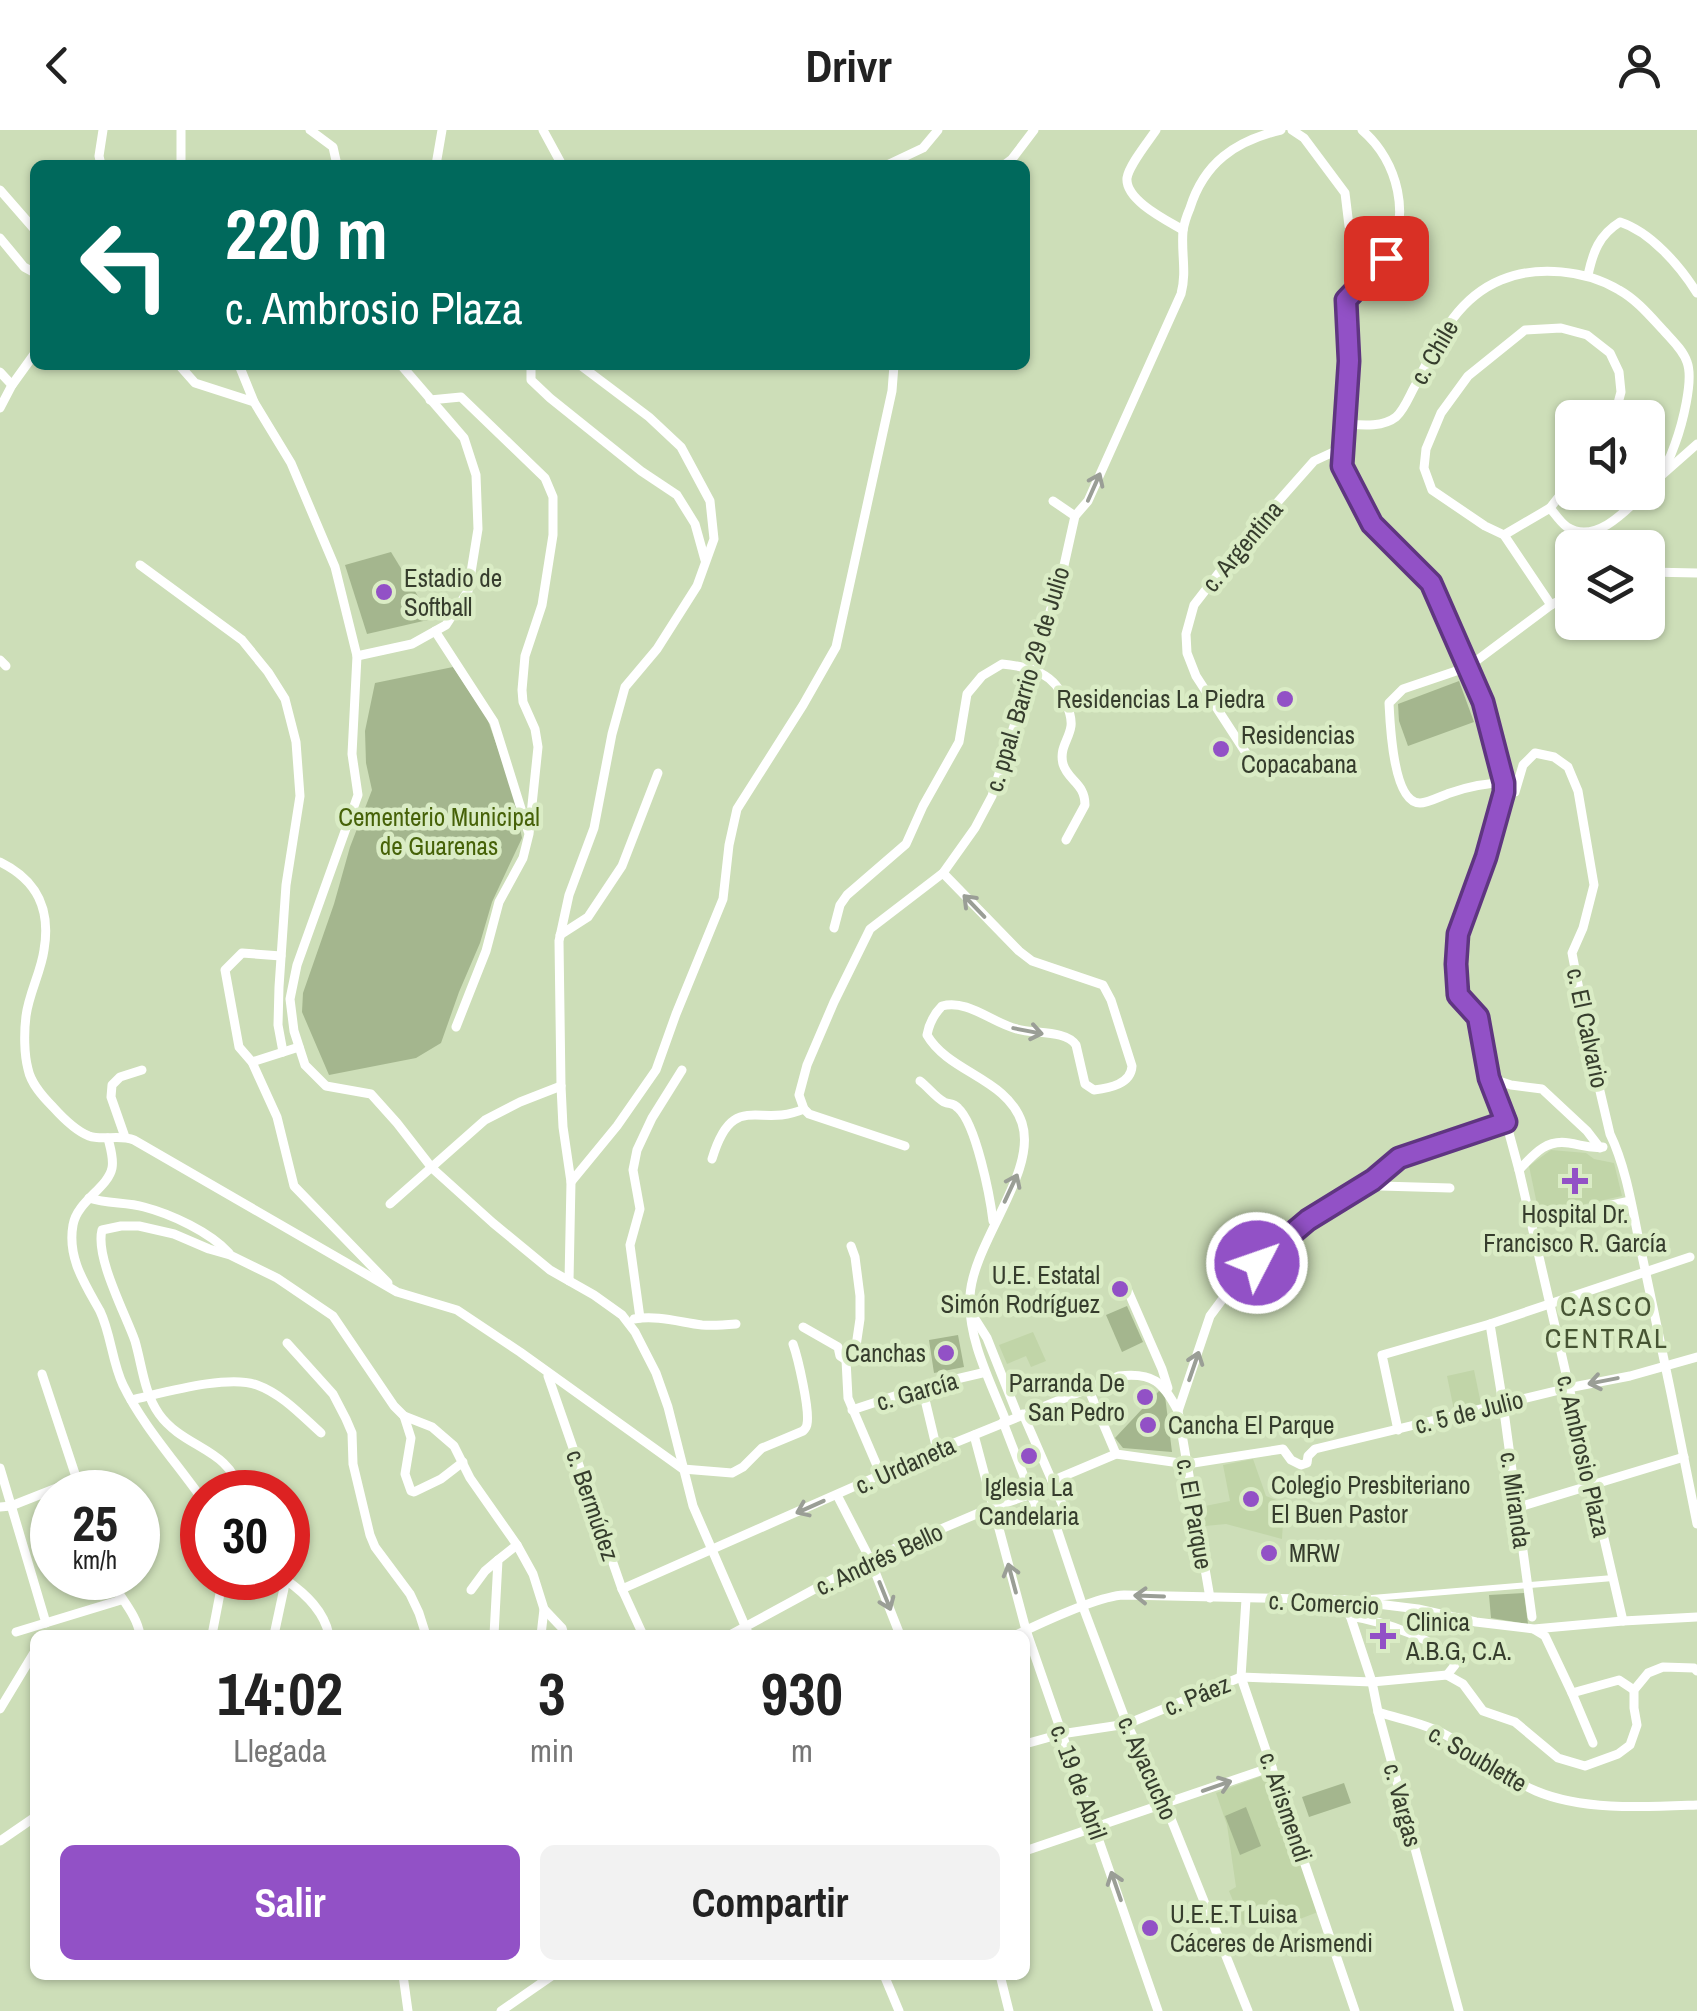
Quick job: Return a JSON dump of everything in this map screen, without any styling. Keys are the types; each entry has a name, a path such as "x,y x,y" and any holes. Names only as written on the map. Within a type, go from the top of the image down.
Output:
{"street":[{"path":"99,160 104,130"},
{"path":"180,160 181,130"},
{"path":"310,130 333,147 335,160"},
{"path":"437,160 442,130"},
{"path":"543,130 559,160"},
{"path":"897,160 922,148 938,130"},
{"path":"1011,160 1034,130"},
{"path":"1156,130 1130,171 1129,192 1183,230"},
{"name":"c. ppal. Barrio 29 de Julio","path":"804,1109 799,1095 807,1065 870,929 942,873 976,828 992,796 1075,516 1088,501 1181,294 1185,277 1183,230 1204,176 1218,159 1246,142 1280,130"},
{"path":"1292,130 1304,138 1345,193 1349,226 1358,247 1346,300 1349,361 1342,466 1372,524 1431,583 1468,667 1483,702 1504,787 1490,783 1419,803 1408,799 1402,789 1389,703 1404,689 1468,667 1555,603"},
{"path":"1346,300 1386,258 1400,209 1396,181 1386,156 1362,130"},
{"path":"0,190 30,224"},
{"path":"1588,275 1597,244 1606,230 1620,222 1668,256 1697,293"},
{"path":"0,238 30,271"},
{"name":"c. Chile","path":"1344,424 1376,425 1396,418 1447,324 1469,298 1502,279 1540,271 1588,275 1620,290 1642,308 1688,362 1690,382 1675,446 1665,464"},
{"path":"1551,605 1504,535 1432,490 1424,468 1426,449 1440,413 1468,376 1525,330 1561,328 1586,334 1610,352 1619,372 1619,400"},
{"path":"0,408 4,380 30,357"},
{"path":"183,370 195,383 254,402"},
{"path":"241,370 254,402 290,464 335,567 358,656 352,754 358,796 297,964 290,999 304,1065 326,1086 372,1094 432,1168 493,1223 550,1270 594,1295 636,1332 656,1373 676,1432 693,1506 747,1630"},
{"path":"358,656 412,644 446,625 468,591 478,529 476,475 464,438 405,370"},
{"path":"531,370 531,380 550,398 677,495 695,524 706,563"},
{"path":"569,1281 571,1182 563,1127 559,1048 560,935 569,895 594,828 624,687 698,586 714,539 710,502 681,448 649,417 587,370"},
{"path":"571,1182 656,1070 723,899 737,809 836,647 894,370"},
{"path":"430,400 462,398 546,478 553,496 542,605 525,656 522,690 538,746 529,834 523,858 499,902 486,951 456,1026"},
{"name":"c. Chile","path":"1665,472 1697,444"},
{"name":"c. Argentina","path":"1257,770 1196,676 1187,653 1186,634 1194,605 1245,539 1314,462 1342,448"},
{"path":"1053,501 1075,516"},
{"path":"1504,535 1555,502"},
{"name":"c. Chile","path":"1550,508 1567,527 1586,533 1602,529 1624,510"},
{"path":"140,565 242,640 286,699 296,742 300,796 286,884 281,956 278,1026 284,1052"},
{"path":"1665,572 1697,573"},
{"path":"434,631 494,722 529,834"},
{"path":"834,928 847,896 906,844 958,742 964,705 974,684 1002,664 1045,673 1062,692 1072,722 1062,750 1063,762 1086,799 1066,840"},
{"name":"c. El Calvario","path":"1504,787 1515,792 1523,765 1535,753 1554,757 1568,767 1578,791 1594,885 1572,953 1592,1057 1616,1146"},
{"path":"560,935 588,917 622,866 658,773"},
{"name":"c. Ambrosio Plaza","path":"1504,787 1486,857 1458,934 1458,995 1478,1017 1489,1078 1519,1170 1623,1620"},
{"path":"0,862 32,884 40,897 45,926 44,949 26,1015 30,1076 41,1095 89,1136 125,1137 397,1292 457,1310 682,1469 732,1473 762,1448 803,1432 807,1417 793,1344"},
{"path":"942,873 1032,961 1103,985 1132,1066 1127,1080 1094,1090 1083,1080 1079,1054 1071,1038 1012,1028 957,1004 942,1006 928,1028 931,1042 937,1048 1010,1101 1022,1121 1026,1138 1024,1158 994,1224 970,1294 977,1342 1004,1422"},
{"path":"281,956 242,953 226,970 239,1047 252,1062 277,1117 294,1186 397,1292"},
{"path":"252,1062 299,1047"},
{"path":"125,1137 112,1085 120,1077 142,1070"},
{"path":"640,1318 630,1245 640,1209 632,1170 652,1118 682,1070"},
{"path":"1489,1078 1542,1088 1600,1148"},
{"path":"920,1081 941,1100 957,1106 967,1124 983,1170 994,1224"},
{"path":"390,1204 485,1120 561,1086"},
{"path":"712,1159 720,1134 736,1118 804,1109 846,1128 905,1146"},
{"name":"c. El Parque","path":"1210,1598 1178,1410 1210,1316 1233,1285 1308,1220 1373,1180 1399,1158 1506,1122"},
{"path":"108,1138 111,1172 74,1219 74,1252 82,1282 100,1312 117,1371 131,1400 181,1470"},
{"path":"1519,1170 1539,1148 1551,1143 1567,1142 1590,1149 1616,1146 1667,1365 1697,1524"},
{"path":"1373,1180 1381,1186 1450,1188"},
{"path":"89,1198 146,1208 205,1233 230,1255"},
{"path":"1531,1223 1630,1200"},
{"path":"231,1470 218,1456 172,1429 149,1396 137,1347 107,1270 100,1234 108,1228 152,1228 230,1255 277,1278 334,1316 379,1386 404,1416 411,1438 405,1474 411,1491 441,1480 463,1462"},
{"path":"846,1360 854,1357 860,1319 852,1246"},
{"path":"1398,1430 1382,1355 1490,1324 1690,1257"},
{"path":"1128,1291 1178,1410"},
{"path":"970,1312 988,1338 1020,1415"},
{"path":"626,1321 640,1318 708,1326 736,1324"},
{"name":"c. Miranda","path":"1490,1324 1532,1616"},
{"path":"803,1327 838,1347 840,1356 846,1360"},
{"path":"838,1347 845,1341 855,1346"},
{"path":"287,1343 333,1394 346,1419 352,1432 353,1464 370,1534 375,1547 410,1594 424,1630"},
{"name":"c. 5 de Julio","path":"1187,1464 1283,1449 1302,1465 1314,1450 1697,1357"},
{"path":"846,1360 846,1386 852,1410 880,1475"},
{"name":"c. García","path":"852,1410 982,1372"},
{"path":"42,1374 74,1470"},
{"name":"c. Bermúdez","path":"548,1374 622,1589 641,1630"},
{"name":"c. Urdaneta","path":"622,1589 937,1450 1119,1376 1134,1374 1160,1382 1170,1396"},
{"path":"131,1400 226,1382 248,1383 271,1392 321,1433"},
{"path":"922,1387 937,1450"},
{"path":"1088,1388 1116,1454"},
{"name":"c. Ayacucho","path":"1004,1422 1042,1522 1054,1524 1064,1512 1020,1415"},
{"path":"404,1416 444,1434 454,1446 470,1478 533,1574 544,1610 542,1630"},
{"path":"411,1438 426,1424"},
{"name":"c. 19 de Abril","path":"974,1435 1026,1630"},
{"path":"1052,1481 1116,1454 1187,1464"},
{"path":"1516,1508 1684,1457"},
{"path":"0,1468 6,1506 46,1623"},
{"name":"c. Andrés Bello","path":"749,1630 870,1559 1032,1494"},
{"path":"837,1495 870,1559 898,1630"},
{"path":"6,1506 30,1497"},
{"name":"c. Ayacucho","path":"1054,1524 1128,1724 1165,1804 1248,2011"},
{"path":"471,1590 485,1571 517,1545"},
{"path":"494,1630 498,1560"},
{"path":"1345,1600 1613,1578"},
{"name":"c. Comercio","path":"1026,1630 1116,1596 1345,1600 1534,1630 1697,1617"},
{"path":"310,1599 328,1630"},
{"name":"c. Arismendi","path":"1246,1599 1242,1677 1355,2011"},
{"path":"30,1638 20,1631 121,1600 134,1615 138,1630"},
{"path":"213,1630 219,1600"},
{"path":"275,1630 282,1600"},
{"name":"c. Vargas","path":"1345,1600 1372,1682 1458,2011"},
{"path":"544,1610 563,1630"},
{"path":"1350,1616 1391,1626 1439,1648 1455,1665 1447,1675 1463,1684 1483,1710 1515,1722 1558,1758 1585,1766 1618,1754 1630,1745 1637,1726 1634,1690 1648,1673 1663,1667 1697,1671"},
{"path":"1534,1630 1545,1636 1593,1742"},
{"name":"c. 19 de Abril","path":"1030,1642 1158,2011"},
{"path":"0,1709 30,1660"},
{"name":"c. Páez","path":"1030,1743 1128,1724 1242,1677 1372,1682 1447,1675"},
{"path":"1572,1693 1618,1680 1634,1690"},
{"name":"c. Soublette","path":"1378,1712 1442,1732 1537,1792 1572,1802 1697,1804"},
{"path":"1030,1848 1272,1767"},
{"path":"0,1841 30,1820"},
{"path":"404,1980 408,2011"},
{"path":"501,2011 546,1980"},
{"path":"511,2011 554,1980"},
{"path":"886,1980 899,2011"},
{"path":"1001,1980 1009,2011"}],"shaded area":[{"name":"Hospital Dr. Francisco R. García","path":"1551,1150 1586,1153 1614,1163 1622,1196 1545,1213 1538,1209 1529,1166"},
{"path":"1033,1332 1046,1361 1031,1367 1026,1356 1007,1364 999,1345"},
{"path":"1474,1370 1481,1404 1454,1410 1447,1376"},
{"name":"Colegio Presbiteriano El Buen Pastor","path":"1253,1459 1266,1496 1284,1503 1282,1539 1226,1524 1205,1526 1200,1507 1230,1501 1223,1465"},
{"path":"1267,1774 1272,1776 1318,1912 1279,1927 1250,1922 1243,1925 1229,1891 1236,1887 1227,1825 1216,1793"}],"green space":[{"name":"Estadio de Softball","path":"391,552 432,619 367,634 345,565"},
{"name":"Cementerio Municipal de Guarenas","path":"453,667 487,718 512,788 522,838 492,902 441,1043 416,1058 329,1075 302,1012 303,993 372,790 365,731 375,683"},
{"path":"1459,681 1474,722 1408,746 1398,704"},
{"path":"1127,1306 1143,1342 1122,1352 1106,1315"},
{"name":"Canchas","path":"958,1335 964,1367 934,1373 929,1340"},
{"name":"Cancha El Parque","path":"1159,1391 1165,1396 1172,1452 1123,1448 1115,1438"},
{"path":"1524,1593 1528,1624 1491,1618 1489,1595"},
{"path":"1344,1783 1351,1803 1309,1817 1302,1797"},
{"path":"1246,1807 1261,1846 1240,1855 1225,1816"}],"place":[{"name":"Estadio de Softball","path":"384,592"},
{"name":"Residencias La Piedra","path":"1285,699"},
{"name":"Residencias Copacabana","path":"1221,749"},
{"name":"Hospital Dr. Francisco R. García","path":"1575,1181"},
{"name":"U.E. Estatal Simón Rodríguez","path":"1120,1289"},
{"name":"Canchas","path":"946,1353"},
{"name":"Parranda De San Pedro","path":"1145,1397"},
{"name":"Cancha El Parque","path":"1148,1425"},
{"name":"Iglesia La Candelaria","path":"1029,1456"},
{"name":"Colegio Presbiteriano El Buen Pastor","path":"1251,1499"},
{"name":"MRW","path":"1269,1553"},
{"name":"Clinica A.B.G, C.A.","path":"1383,1636"},
{"name":"U.E.E.T Luisa Cáceres de Arismendi","path":"1150,1928"}],"district":[{"name":"CASCO CENTRAL","path":"1607,1322"}],"route":[{"path":"1257,1263 1308,1220 1373,1180 1399,1158 1506,1122 1489,1078 1478,1017 1458,995 1456,964 1458,934 1486,857 1504,783 1483,702 1431,583 1372,524 1342,466 1349,361 1346,300 1386,258"}]}
